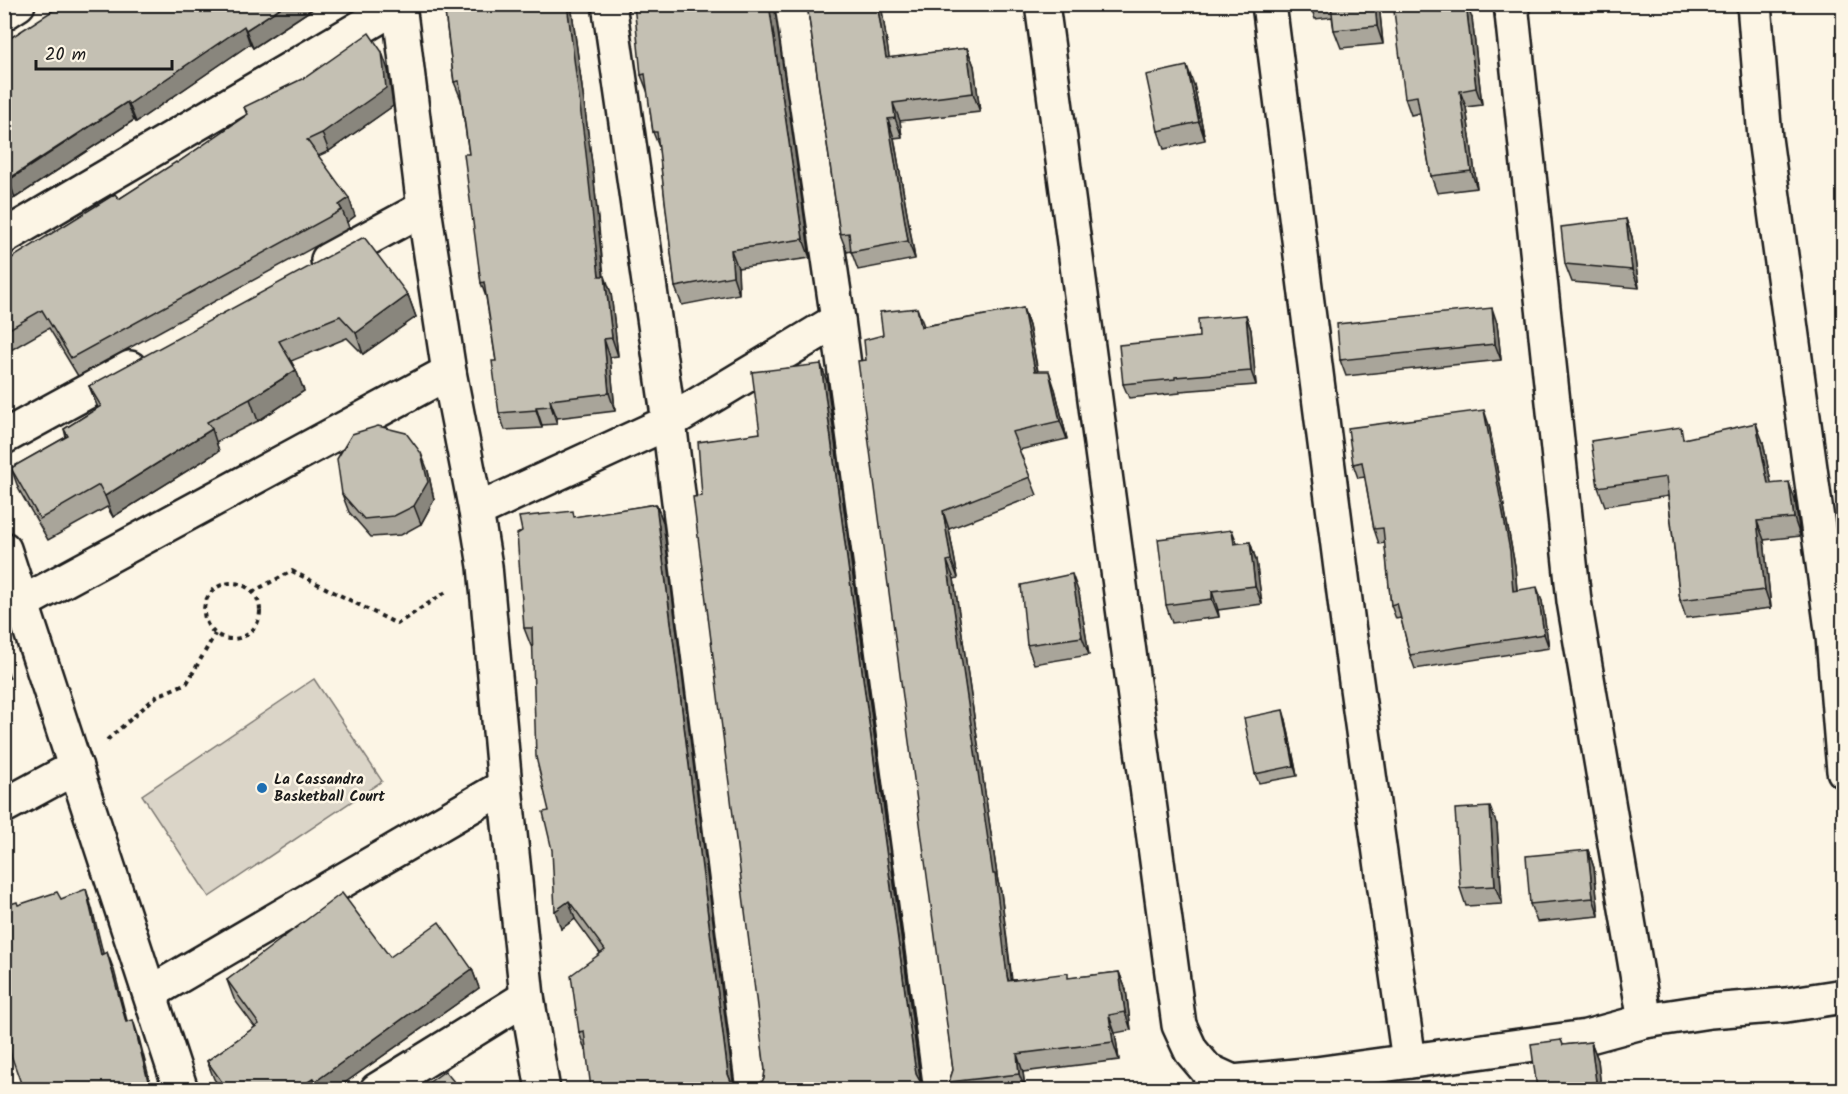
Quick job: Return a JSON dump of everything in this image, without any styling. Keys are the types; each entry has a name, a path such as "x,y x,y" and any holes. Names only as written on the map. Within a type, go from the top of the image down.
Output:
{"street":[{"path":"4,13 18,4"},
{"path":"609,4 669,422 753,1089"},
{"path":"792,4 838,320 941,1089"},
{"path":"1042,4 1179,1025 1191,1051 1208,1070 1233,1082 1316,1074 1586,1037 1645,1021 1710,1011 1786,1005 1844,996"},
{"path":"1269,4 1348,624 1409,1061"},
{"path":"1511,4 1574,601 1645,1021"},
{"path":"1754,4 1765,138 1833,638 1844,771"},
{"path":"4,237 399,5 424,208 449,372 485,566 527,997 543,1089"},
{"path":"298,277 424,208"},
{"path":"476,511 669,422 838,320"},
{"path":"4,437 151,357"},
{"path":"24,602 449,372"},
{"path":"4,549 24,602 182,1089"},
{"path":"4,806 76,767"},
{"path":"150,993 505,786"},
{"path":"377,1089 527,997"}],"path":[{"path":"252,592 292,571 397,624 485,566"},
{"path":"226,583 238,583 252,592 261,610 259,621 252,632 242,638 228,639 215,634 206,623 204,609 207,598 215,588 226,583"},
{"path":"76,767 157,696 187,683 215,634"}],"shaded area":[{"name":"La Cassandra Basketball Court","path":"314,679 382,781 209,897 142,795"}],"building":[{"path":"63,4 286,4 246,30 244,26 129,104 127,102 4,182 4,42"},
{"path":"444,4 567,4 599,276 605,276 612,338 604,339 609,393 550,400 551,406 536,407 536,410 499,413 492,361 496,361 484,282 481,283 464,154 469,154 459,81 454,82"},
{"path":"634,4 769,4 803,239 731,250 733,276 675,287 657,132 653,132 645,74 641,75"},
{"path":"807,4 877,4 886,58 967,48 973,93 893,103 895,118 888,119 908,241 851,252 849,233 840,234"},
{"path":"1331,4 1375,4 1377,26 1334,30"},
{"path":"1442,4 1466,4 1476,88 1460,91 1471,171 1431,176 1417,96 1405,98 1394,11"},
{"path":"369,33 382,52 386,88 322,133 307,140 349,198 339,205 342,210 71,358 42,310 4,332 4,263 115,194 119,199 177,163 248,114 244,107 306,77"},
{"path":"1187,66 1199,122 1158,131 1146,75"},
{"path":"1626,219 1632,270 1565,264 1561,227"},
{"path":"364,237 408,295 356,333 340,316 279,341 296,370 250,399 207,422 212,429 105,496 99,485 40,519 11,468 68,436 64,429 101,406 89,386"},
{"path":"917,308 921,327 1023,308 1035,371 1049,371 1060,421 1012,432 1030,477 943,511 951,560 947,561 993,874 995,874 1008,981 1068,973 1068,978 1119,972 1125,1012 1109,1015 1113,1042 1017,1054 1019,1074 949,1082 953,1070 858,361 866,360 864,340 883,335 880,312"},
{"path":"1492,308 1495,344 1340,360 1337,324"},
{"path":"1246,315 1251,371 1123,384 1119,345 1199,337 1198,319"},
{"path":"821,364 916,1074 922,1085 909,1087 909,1089 751,1089 758,1086 764,1079 765,1070 693,497 702,496 698,442 760,433 752,372"},
{"path":"1484,410 1510,551 1513,591 1537,587 1544,634 1410,655 1397,603 1391,605 1383,528 1374,529 1362,462 1353,464 1348,428"},
{"path":"1756,423 1768,484 1789,482 1794,518 1757,521 1765,590 1680,600 1666,477 1598,487 1591,441 1681,427 1683,439"},
{"path":"378,426 406,433 421,453 428,482 414,506 394,516 364,519 342,494 337,459 352,434"},
{"path":"656,504 728,1074 732,1084 740,1089 591,1089 584,1031 579,1032 571,975 605,950 569,901 555,911 552,850 543,812 549,811 536,757 532,628 524,628 517,534 522,531 519,517 573,511 574,517"},
{"path":"1232,530 1234,544 1250,542 1255,586 1212,591 1212,599 1166,605 1158,539"},
{"path":"1072,574 1082,637 1027,645 1021,585"},
{"path":"1283,710 1294,766 1255,774 1244,718"},
{"path":"1490,807 1495,886 1460,888 1455,809"},
{"path":"1588,850 1593,898 1530,904 1526,856"},
{"path":"86,889 101,955 107,952 126,1022 133,1020 150,1089 23,1089 11,1055 4,1029 4,906 17,902 18,905 57,892 61,899"},
{"path":"342,893 390,957 439,922 472,969 316,1081 314,1078 297,1089 227,1089 207,1061 259,1024 227,980"},
{"path":"1561,1040 1563,1045 1591,1042 1596,1082 1571,1085 1572,1089 1537,1089 1531,1044"},
{"path":"445,1071 460,1089 420,1089"}],"place":[{"name":"La Cassandra Basketball Court","path":"262,788"}]}
